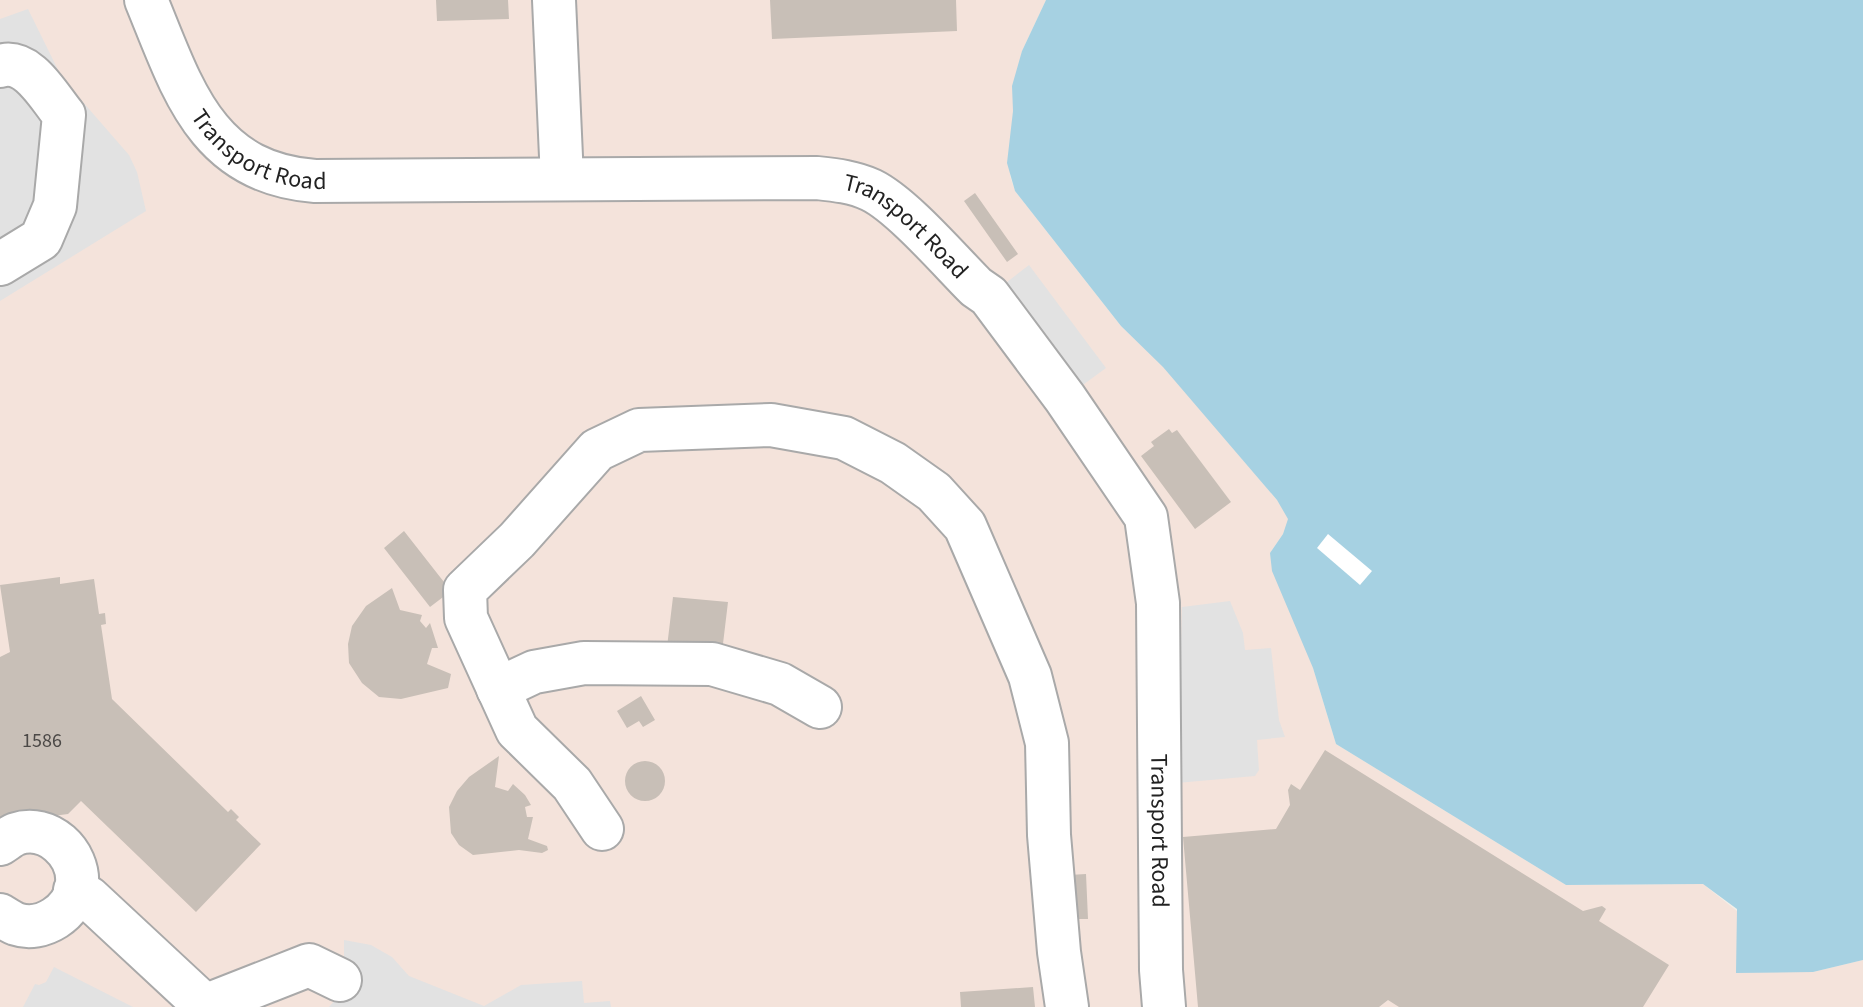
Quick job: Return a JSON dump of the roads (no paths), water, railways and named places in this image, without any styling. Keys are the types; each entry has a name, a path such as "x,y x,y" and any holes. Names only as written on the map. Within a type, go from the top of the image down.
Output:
{"lane":[{"name":"Transport Road","path":"146,0 195,112 224,147 268,173 315,181 817,178 848,182 873,191 899,211 989,296 1065,398 1146,517 1158,603 1161,970 1164,1007"},
{"path":"554,0 562,179"},
{"path":"0,66 7,64 26,70 64,115 55,206 41,239 0,264"},
{"path":"602,829 572,784 517,730 466,618 465,590 517,540 597,450 639,430 771,425 844,438 893,463 934,492 965,526 1030,676 1047,743 1049,835 1067,1007"},
{"path":"498,689 534,672 584,663 712,664 780,684 820,707"},
{"path":"0,844 17,834 42,833 60,842 74,861 75,890 66,910 45,924 19,925 0,915"},
{"path":"75,890 89,898 202,1006 309,965 340,980"}],"water":[{"path":"1046,0 1863,0 1863,960 1813,972 1736,973 1737,909 1703,884 1566,885 1336,744 1313,668 1272,571 1270,553 1283,534 1288,519 1277,500 1163,367 1121,326 1015,191 1007,163 1013,111 1012,86 1022,51"}]}
